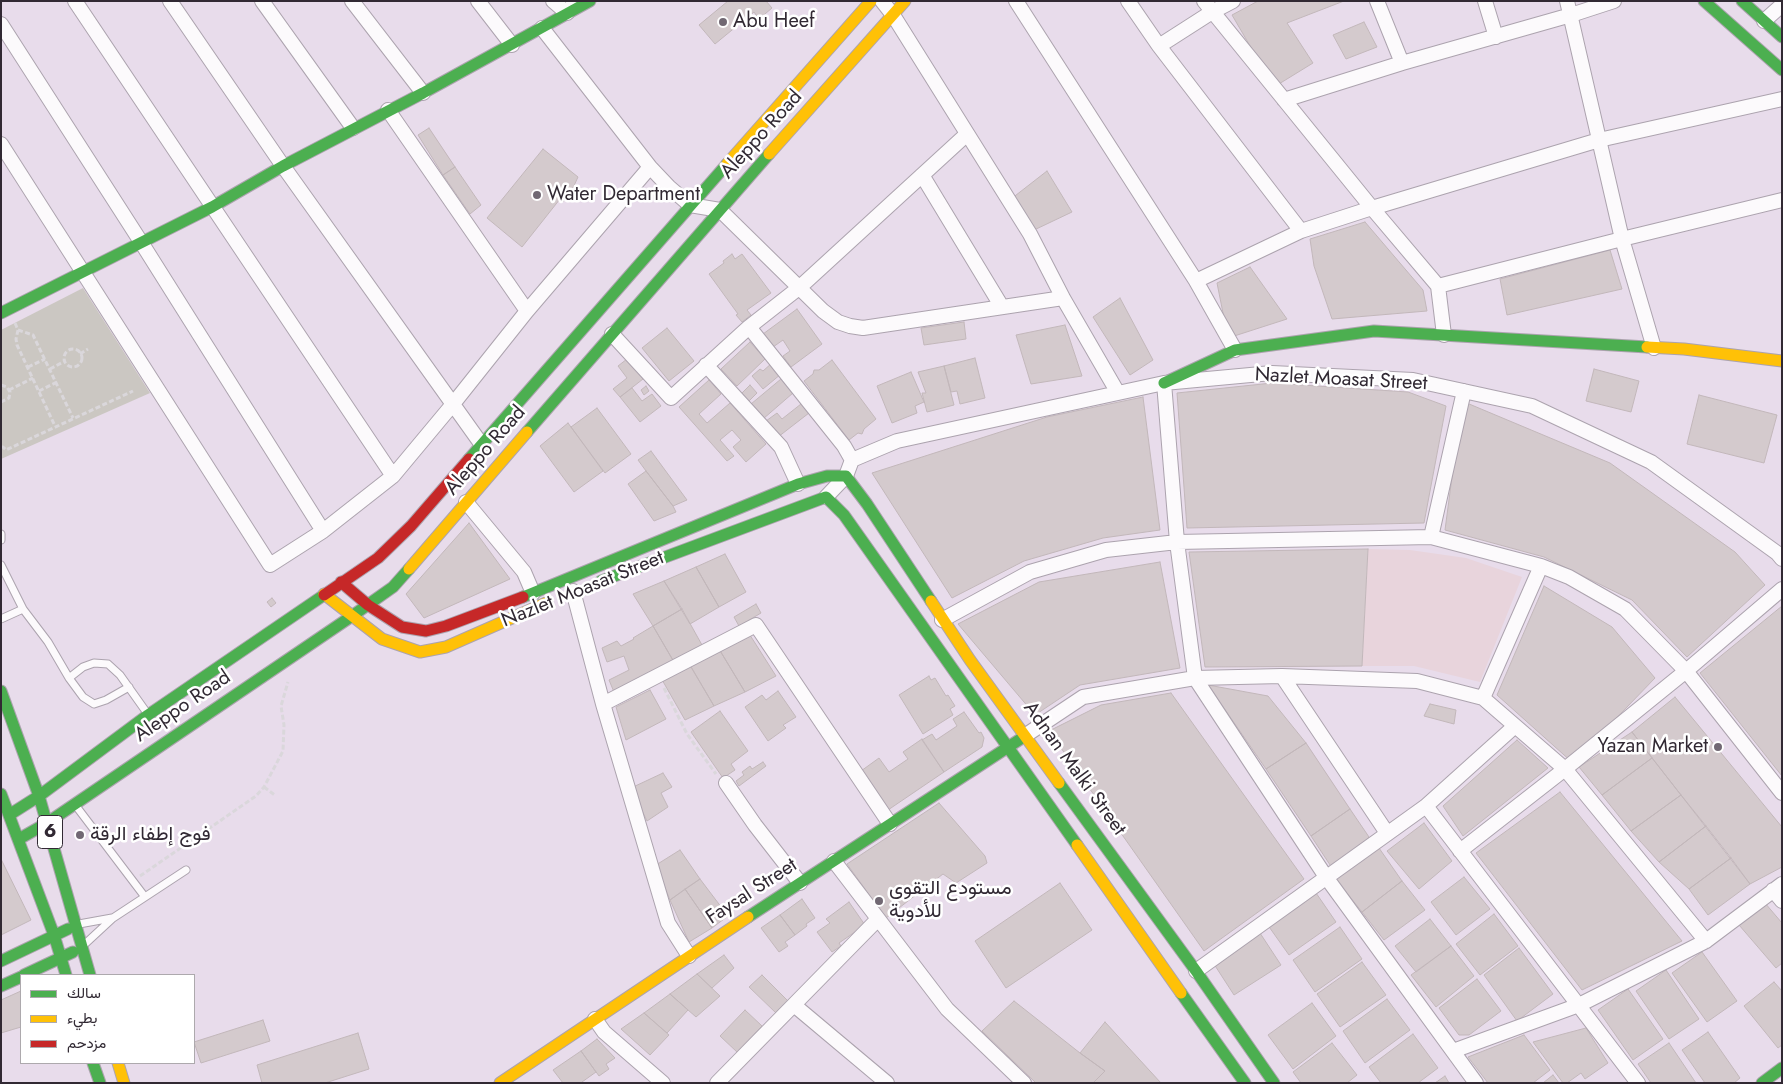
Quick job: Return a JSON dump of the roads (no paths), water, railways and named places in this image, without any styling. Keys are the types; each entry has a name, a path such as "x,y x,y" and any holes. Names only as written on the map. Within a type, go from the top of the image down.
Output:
{"main road":[{"path":"4,311 212,207 353,128 512,45 542,28 571,7 590,1"},
{"name":"Aleppo Road","path":"9,815 39,796 148,715 378,558 405,533 690,205 871,1"},
{"name":"Aleppo Road","path":"18,839 47,823 393,587 720,210 905,1"},
{"path":"1704,1 1782,70"},
{"path":"1742,1 1782,37"},
{"path":"1164,383 1235,350 1374,331 1684,349 1782,361"},
{"name":"Nazlet Moasat Street","path":"341,582 368,605 402,627 426,631 446,626 532,593 798,484 828,476 846,476"},
{"name":"Adnan Malki Street","path":"846,476 867,504 942,620 1196,971 1274,1083"},
{"name":"Nazlet Moasat Street","path":"324,594 382,639 420,652 446,647 583,588 826,498"},
{"name":"Adnan Malki Street","path":"826,498 844,515 1009,746 1245,1083"},
{"name":"6","path":"1,691 39,796 90,974"},
{"name":"Faysal Street","path":"500,1083 689,956 1026,735"},
{"name":"6","path":"1,794 54,935 66,974"},
{"path":"1,961 75,925"},
{"path":"27,974 81,947"},
{"path":"1,986 20,977"},
{"path":"94,1064 100,1083"},
{"path":"118,1064 124,1083"},
{"path":"1762,1083 1782,1068"}],"street":[{"path":"74,1 393,476"},
{"path":"170,1 283,166 482,445"},
{"path":"262,1 353,128"},
{"path":"352,1 423,93"},
{"path":"478,1 512,45"},
{"path":"553,1 571,7"},
{"path":"882,1 893,15 1030,234 1063,298 1118,393"},
{"path":"1016,1 1196,281 1235,350"},
{"path":"1128,1 1301,231"},
{"path":"1160,46 1208,7 1233,1"},
{"path":"1377,1 1402,63"},
{"path":"1485,1 1496,37"},
{"path":"1567,1 1622,239 1654,348"},
{"path":"1284,100 1402,63 1614,1"},
{"path":"1764,21 1782,5"},
{"path":"1208,7 1438,286 1444,335"},
{"path":"1,24 323,531"},
{"path":"542,28 650,167 690,205 720,210 823,311 838,322 863,328 1063,298"},
{"path":"1196,281 1301,231 1372,208 1599,140 1782,99"},
{"path":"388,110 527,310"},
{"path":"612,334 671,398 749,327 800,287 967,134"},
{"path":"1,144 270,565 323,531 393,476 527,310 650,167"},
{"path":"922,175 1002,307"},
{"path":"1438,286 1782,200"},
{"path":"749,327 844,446 852,460"},
{"path":"706,365 781,447 798,484"},
{"name":"Nazlet Moasat Street","path":"826,498 846,476 852,460 897,441 1164,383 1272,373 1413,380 1532,406 1651,462 1778,554 1782,559"},
{"path":"1164,383 1177,542 1195,678 1326,877 1476,1083"},
{"path":"1431,537 1464,391"},
{"path":"466,502 524,572 532,593"},
{"path":"942,620 1030,572 1106,550 1177,542 1431,537 1541,566 1569,577 1625,609 1686,671 1782,793"},
{"path":"1484,698 1541,566"},
{"path":"583,588 603,704 668,923 689,956"},
{"path":"1460,850 1565,769 1686,671 1782,589"},
{"path":"603,704 756,625 890,824"},
{"path":"1282,676 1387,833"},
{"path":"1026,735 1083,697 1195,678 1282,676 1417,681 1484,698 1565,769 1706,941"},
{"path":"1196,971 1426,806 1516,726"},
{"path":"726,783 800,883"},
{"path":"1426,806 1638,1083"},
{"path":"834,861 946,1009 1024,1083"},
{"path":"1453,1051 1579,1005 1706,941 1779,892"},
{"path":"717,1083 878,919"},
{"path":"794,1005 887,1083"},
{"path":"595,1019 604,1032 663,1083"}],"lane":[{"path":"1,534 1,540"},
{"path":"1,565 24,609 48,642 69,678 84,697 94,704 106,700 129,687"},
{"path":"1,619 24,609"},
{"path":"69,678 83,667 94,662 108,664 120,675 148,715"},
{"path":"74,804 146,897"},
{"path":"81,947 113,918 186,870"},
{"path":"75,925 113,918"}],"place":[{"name":"Abu Heef","path":"723,22"},
{"name":"Water Department","path":"537,195"},
{"name":"Yazan Market","path":"1718,747"},
{"name":"فوج إطفاء الرقة","path":"80,835"},
{"name":"مستودع التقوى للأدوية","path":"879,901"}]}
